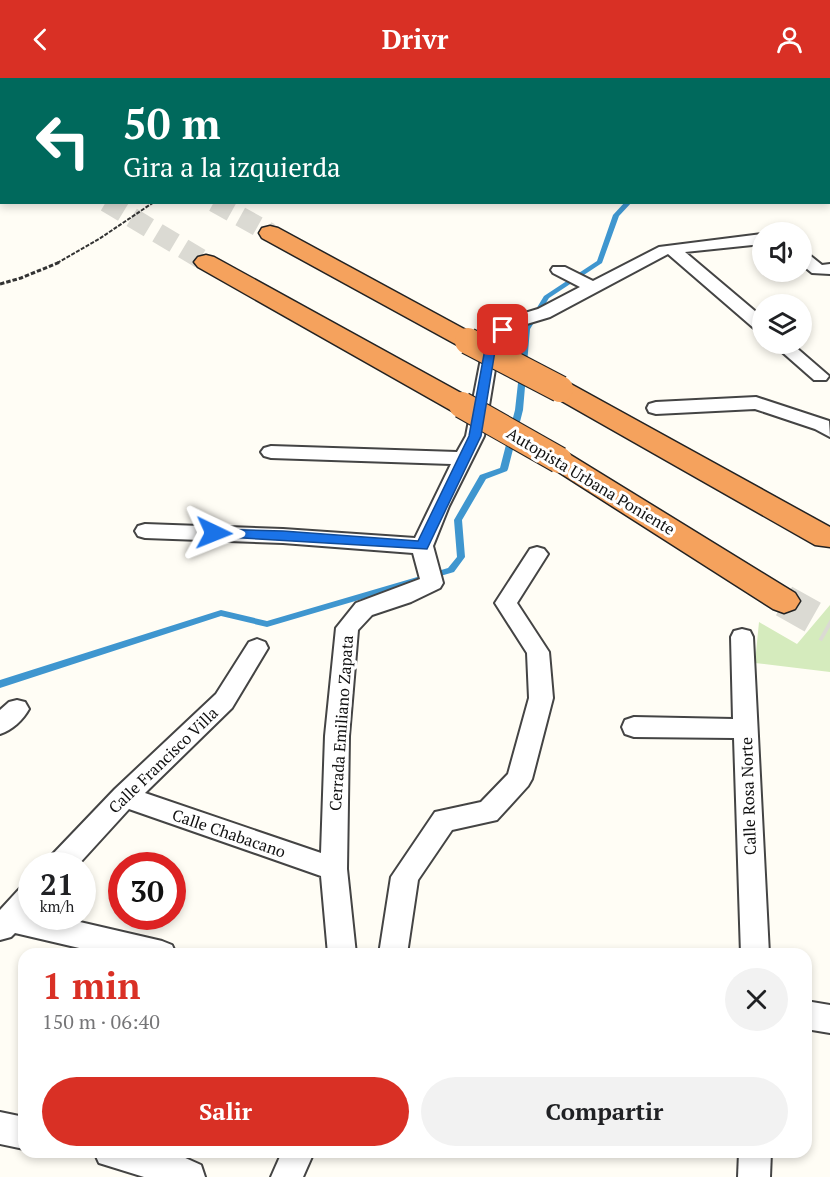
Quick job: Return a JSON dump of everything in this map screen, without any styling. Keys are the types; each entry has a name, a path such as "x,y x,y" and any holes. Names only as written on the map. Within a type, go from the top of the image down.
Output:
{"highway":[{"path":"270,233 560,389 826,538"},
{"name":"Autopista Urbana Poniente","path":"206,262 560,460 784,601"}],"street":[{"path":"145,531 283,536 427,565 463,458 475,436 492,338 514,322 544,313 589,284 668,250 752,240"},
{"path":"668,250 752,318"},
{"path":"564,272 589,284"},
{"path":"794,354 820,376"},
{"path":"656,408 756,404 822,425 830,431"},
{"path":"271,452 463,458"},
{"path":"394,948 405,877 444,820 488,812 519,779 541,698 538,652 506,603 537,554"},
{"name":"Cerrada Emiliano Zapata","path":"341,948 334,869 337,736 347,628 364,609 403,596 427,565"},
{"name":"Calle Rosa Norte","path":"742,637 755,948"},
{"name":"Calle Francisco Villa","path":"72,852 124,797 224,701 257,648"},
{"path":"634,727 746,729"},
{"name":"Calle Chabacano","path":"124,797 334,869"},
{"path":"4,924 18,910"},
{"path":"4,924 130,948"},
{"path":"812,1016 830,1019"},
{"path":"0,1128 18,1132"},
{"path":"133,1158 175,1169 189,1177"},
{"path":"287,1177 295,1158"},
{"path":"754,1158 754,1177"}],"path":[{"path":"0,284 24,279 62,263 151,204"}],"green space":[{"path":"830,605 830,672 755,663 759,622 797,644"}],"waterway":[{"path":"0,684 221,613 267,624 451,570 461,557 458,520 483,477 504,469 519,410 527,329 546,297 600,262 616,215 627,204"}],"tunnel":[{"path":"109,204 206,262"},
{"path":"218,204 270,233"},
{"path":"784,601 830,627"}],"route":[{"path":"214,533 422,546 475,436 492,338 503,330"}]}
